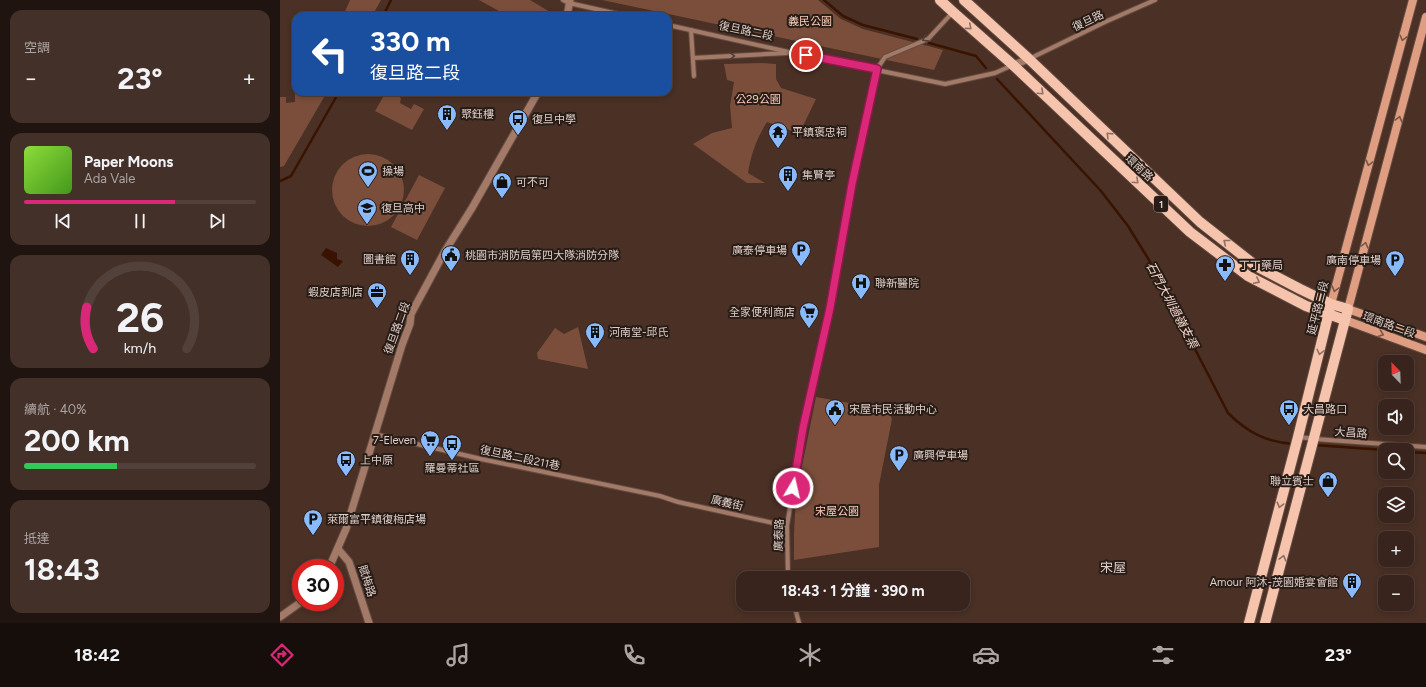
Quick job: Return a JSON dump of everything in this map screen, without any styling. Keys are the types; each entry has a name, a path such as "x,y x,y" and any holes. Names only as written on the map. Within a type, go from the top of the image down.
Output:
{"main road":[{"name":"環南路","path":"940,0 1013,65 1190,232 1248,276 1306,306 1344,320"},
{"name":"環南路","path":"964,0 1029,59 1200,222 1256,266 1331,304 1348,309"},
{"name":"延平路二段","path":"1249,623 1331,304 1413,0"},
{"path":"1265,623 1315,439 1344,320 1426,17"},
{"name":"環南路二段","path":"1348,309 1426,337"},
{"name":"環南路二段","path":"1344,320 1426,350"}],"street":[{"name":"復旦路","path":"1029,59 1105,22 1155,0"},
{"path":"567,12 567,1 611,12"},
{"path":"877,69 885,57 928,39 952,12"},
{"name":"復旦路二段","path":"672,26 793,53 945,84 995,73 1029,59"},
{"path":"691,30 694,76"},
{"path":"693,58 793,53"},
{"name":"廣泰路","path":"788,571 787,526 803,428 830,308 852,184 877,69"},
{"name":"復旦路二段","path":"333,559 346,529 374,434 410,324 411,314 445,251 472,208 536,96"},
{"name":"復旦路二段211巷","path":"374,434 481,459 663,497"},
{"name":"大昌路","path":"1298,436 1315,439 1426,447"},
{"name":"廣義街","path":"663,497 678,502 787,526"},
{"name":"賦梅路","path":"338,549 349,562 369,623"},
{"path":"280,617 292,608"},
{"path":"796,611 799,623"}],"green space":[{"path":"350,0 381,0 374,12 345,12"},
{"path":"479,0 530,0 550,12 501,12"},
{"name":"義民公園","path":"602,0 818,0 841,19 863,29 943,50 934,70 672,15 672,12 659,12"},
{"name":"公29公園","path":"724,64 776,64 776,79 781,88 816,99 803,126 795,132 767,122 755,146 748,173 765,183 747,183 693,144 712,133 732,128 730,106 734,82 727,80"},
{"path":"295,96 325,96 284,166 280,167 280,97 286,97 286,103 295,102"},
{"path":"384,96 398,96 401,98 400,103 411,109 414,104 424,109 412,130 375,111"},
{"name":"操場","path":"361,154 375,154 394,164 404,183 404,197 394,216 375,226 361,226 342,216 332,197 332,183 342,164"},
{"path":"419,175 445,188 417,240 391,227"},
{"path":"578,327 588,369 538,359 537,353 555,328 564,334"},
{"name":"宋屋公園","path":"816,397 888,410 892,419 879,485 879,547 794,560 796,496"}],"shaded area":[{"path":"326,248 337,253 337,259 343,261 338,267 321,255"}],"waterway":[{"name":"石門大圳過嶺支渠","path":"385,12 391,0"},
{"name":"石門大圳過嶺支渠","path":"824,0 843,16 863,25 917,39"},
{"name":"石門大圳過嶺支渠","path":"929,43 976,56 986,68"},
{"name":"石門大圳過嶺支渠","path":"997,79 1101,191 1128,226 1149,260 1228,413 1242,426 1258,435 1274,441 1293,444"},
{"name":"石門大圳過嶺支渠","path":"280,181 291,176 337,96"},
{"name":"石門大圳過嶺支渠","path":"1314,445 1378,450"},
{"name":"石門大圳過嶺支渠","path":"1414,452 1426,453"}],"place":[{"name":"聚鈺樓","path":"447,131"},
{"name":"復旦中學","path":"518,136"},
{"name":"平鎮褒忠祠","path":"778,149"},
{"name":"操場","path":"368,188"},
{"name":"集賢亭","path":"788,192"},
{"name":"可不可","path":"502,199"},
{"name":"復旦高中","path":"367,225"},
{"name":"廣泰停車場","path":"801,267"},
{"name":"桃園市消防局第四大隊消防分隊","path":"451,272"},
{"name":"圖書館","path":"410,276"},
{"name":"廣南停車場","path":"1395,277"},
{"name":"丁丁藥局","path":"1225,282"},
{"name":"聯新醫院","path":"861,300"},
{"name":"蝦皮店到店","path":"377,309"},
{"name":"全家便利商店","path":"809,329"},
{"name":"河南堂-邱氏","path":"595,349"},
{"name":"宋屋市民活動中心","path":"835,426"},
{"name":"大昌路口","path":"1289,426"},
{"name":"7-Eleven","path":"430,457"},
{"name":"羅曼蒂社區","path":"452,461"},
{"name":"廣興停車場","path":"899,472"},
{"name":"上中原","path":"346,477"},
{"name":"聯立賓士","path":"1328,498"},
{"name":"萊爾富平鎮復梅店場","path":"313,536"},
{"name":"Amour 阿沐-茂園婚宴會館","path":"1352,599"}],"district":[{"name":"宋屋","path":"1113,567"}],"route":[{"path":"793,488 803,428 830,308 852,184 877,69 806,55"}]}
